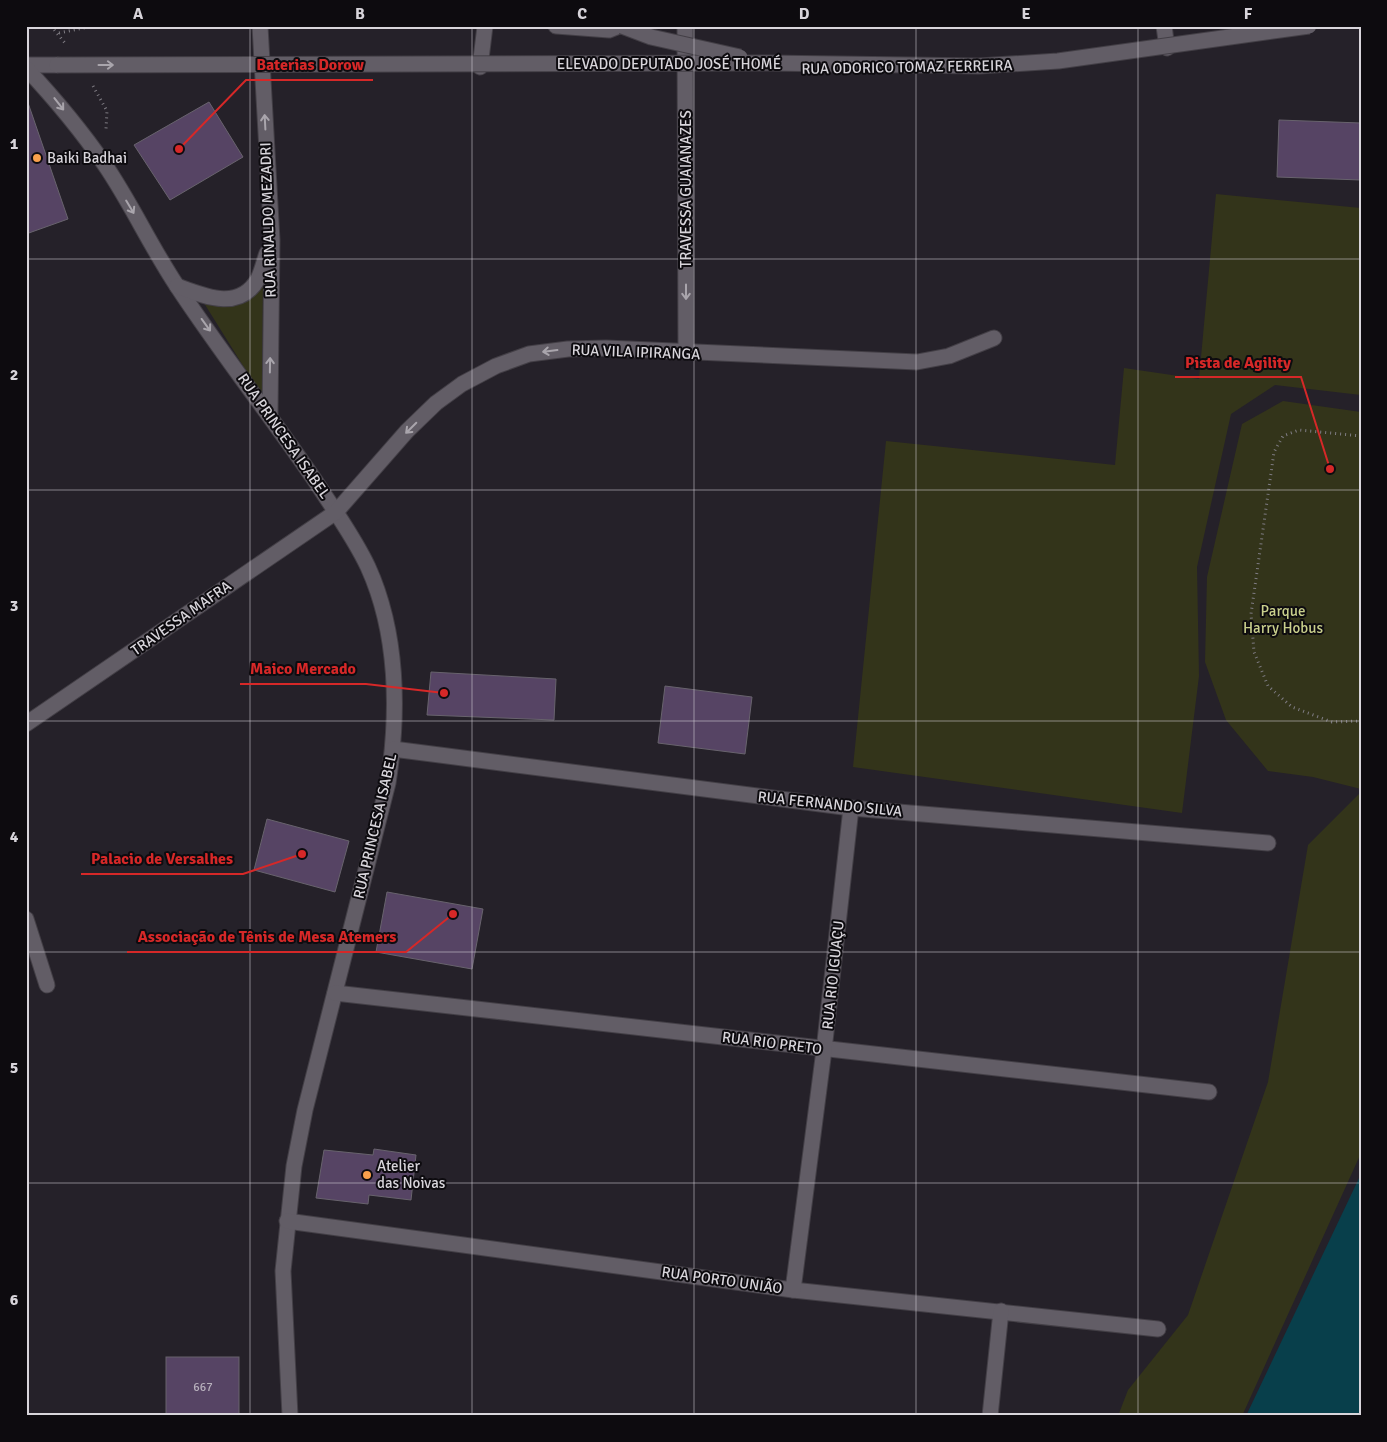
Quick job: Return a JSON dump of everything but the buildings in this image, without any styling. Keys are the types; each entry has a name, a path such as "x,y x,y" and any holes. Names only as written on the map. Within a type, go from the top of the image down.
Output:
{"street":[{"name":"RUA RINALDO MEZADRI","path":"260,26 272,240 270,414"},
{"path":"480,67 485,26"},
{"path":"556,26 609,30 620,26 651,37 768,63"},
{"name":"TRAVESSA GUAIANAZES","path":"685,26 686,352"},
{"path":"1164,26 1167,48"},
{"name":"RUA ODORICO TOMAZ FERREIRA","path":"262,67 991,67 1033,65 1167,48 1279,26"},
{"name":"ELEVADO DEPUTADO JOSÉ THOMÉ","path":"26,66 768,63 979,66 1050,62 1309,26"},
{"name":"RUA PRINCESA ISABEL","path":"26,66 53,97 105,165 177,286 270,414 353,538 368,568 382,613 394,674 393,749 388,783 305,1110 287,1221 283,1280 290,1416"},
{"path":"177,286 212,298 230,300 247,291 258,279 272,240"},
{"name":"RUA VILA IPIRANGA","path":"336,512 407,431 436,403 462,384 496,366 529,354 568,349 606,348 917,362 949,356 994,338"},
{"name":"TRAVESSA MAFRA","path":"26,724 336,512"},
{"name":"RUA FERNANDO SILVA","path":"393,749 851,808 1268,843"},
{"name":"RUA RIO IGUAÇU","path":"793,1290 824,1050 851,808"},
{"path":"26,919 47,985"},
{"name":"RUA RIO PRETO","path":"335,992 824,1050 1209,1092"},
{"name":"RUA PORTO UNIÃO","path":"287,1221 793,1290 1158,1329"},
{"path":"990,1416 1000,1311"}],"path":[{"path":"52,26 69,49"},
{"path":"59,33 94,26"},
{"path":"89,79 107,110 105,165"},
{"path":"1361,436 1299,430 1283,436 1274,452 1251,614 1254,652 1268,686 1292,707 1332,722 1361,721"}],"green space":[{"path":"1216,194 1361,208 1361,395 1275,385 1231,414 1197,567 1199,676 1182,813 853,767 886,441 1115,465 1124,368 1199,379"},
{"path":"263,273 262,396 199,295 231,301"},
{"name":"Parque Harry Hobus","path":"1283,401 1361,412 1361,789 1313,777 1268,771 1226,720 1205,662 1207,577 1242,424"},
{"path":"1361,792 1361,1153 1242,1416 1118,1416 1128,1390 1188,1315 1268,1082 1308,845"}],"water":[{"path":"1361,1174 1361,1416 1246,1416"}],"place":[{"name":"Baterias Dorow","path":"179,149"},
{"name":"Baiki Badhai","path":"37,158"},
{"name":"Pista de Agility","path":"1330,469"},
{"name":"Maico Mercado","path":"444,693"},
{"name":"Palacio de Versalhes","path":"302,854"},
{"name":"Associação de Tênis de Mesa Atemers","path":"453,914"},
{"name":"Atelier das Noivas","path":"367,1175"}]}
